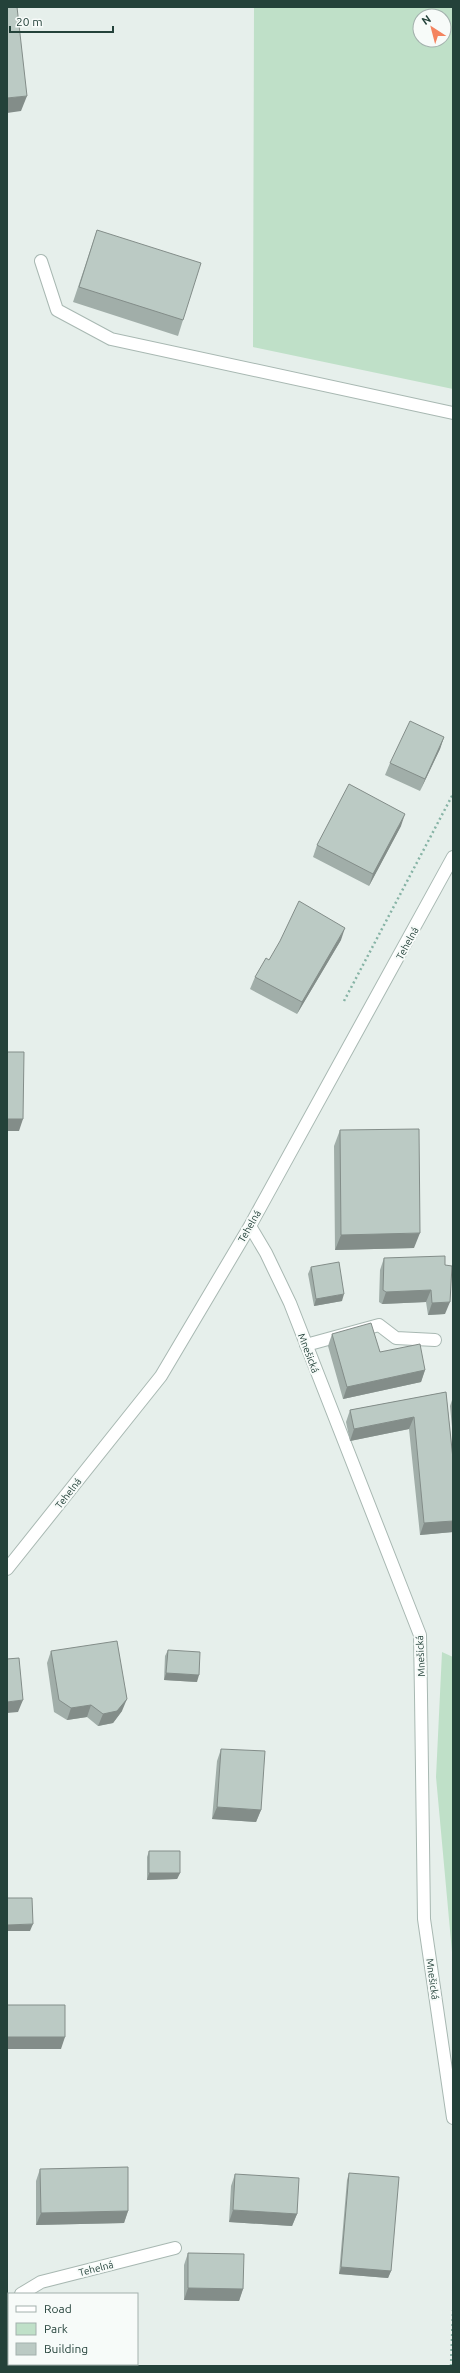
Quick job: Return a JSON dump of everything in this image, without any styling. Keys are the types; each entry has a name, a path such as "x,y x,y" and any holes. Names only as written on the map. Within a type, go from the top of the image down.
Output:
{"street":[{"path":"41,261 57,310 111,339 453,413"},
{"name":"Tehelná","path":"7,1569 161,1376 250,1226 453,857"},
{"name":"Mnešická","path":"250,1226 276,1274 306,1345 420,1635 424,1920 453,2118"},
{"path":"306,1345 379,1325 396,1338 435,1340"},
{"name":"Tehelná","path":"23,2293 41,2282 175,2248"}],"path":[{"path":"341,1005 453,794"},
{"path":"451,2366 453,2310"}],"green space":[{"path":"254,7 453,7 453,389 253,347"},
{"path":"442,1652 453,1657 453,1963 436,1777"}],"building":[{"path":"7,7 17,7 27,96 7,98"},
{"path":"97,230 201,263 183,320 79,287"},
{"path":"410,721 444,737 425,779 390,763"},
{"path":"349,784 405,814 373,874 317,845"},
{"path":"299,901 345,928 302,1002 255,977 266,958 269,960 280,941"},
{"path":"7,1052 24,1052 23,1119 7,1119"},
{"path":"419,1129 420,1233 341,1235 340,1130"},
{"path":"445,1256 445,1265 452,1266 450,1302 432,1303 431,1290 386,1292 383,1290 384,1258"},
{"path":"339,1262 344,1294 316,1299 311,1267"},
{"path":"371,1323 380,1352 420,1344 425,1370 347,1387 332,1334"},
{"path":"446,1392 453,1459 453,1521 424,1523 414,1417 354,1429 350,1410"},
{"path":"117,1641 127,1699 117,1711 103,1714 91,1705 71,1708 59,1700 51,1651"},
{"path":"168,1650 200,1652 199,1675 166,1673"},
{"path":"19,1658 23,1700 7,1702 7,1659"},
{"path":"221,1749 265,1751 261,1810 217,1807"},
{"path":"149,1851 180,1851 180,1873 149,1873"},
{"path":"7,1898 32,1898 33,1924 7,1925"},
{"path":"7,2005 65,2005 65,2037 7,2037"},
{"path":"128,2167 128,2211 41,2213 40,2169"},
{"path":"349,2173 399,2177 391,2271 341,2267"},
{"path":"235,2174 299,2178 297,2214 233,2210"},
{"path":"188,2253 244,2254 243,2289 188,2288"}]}
